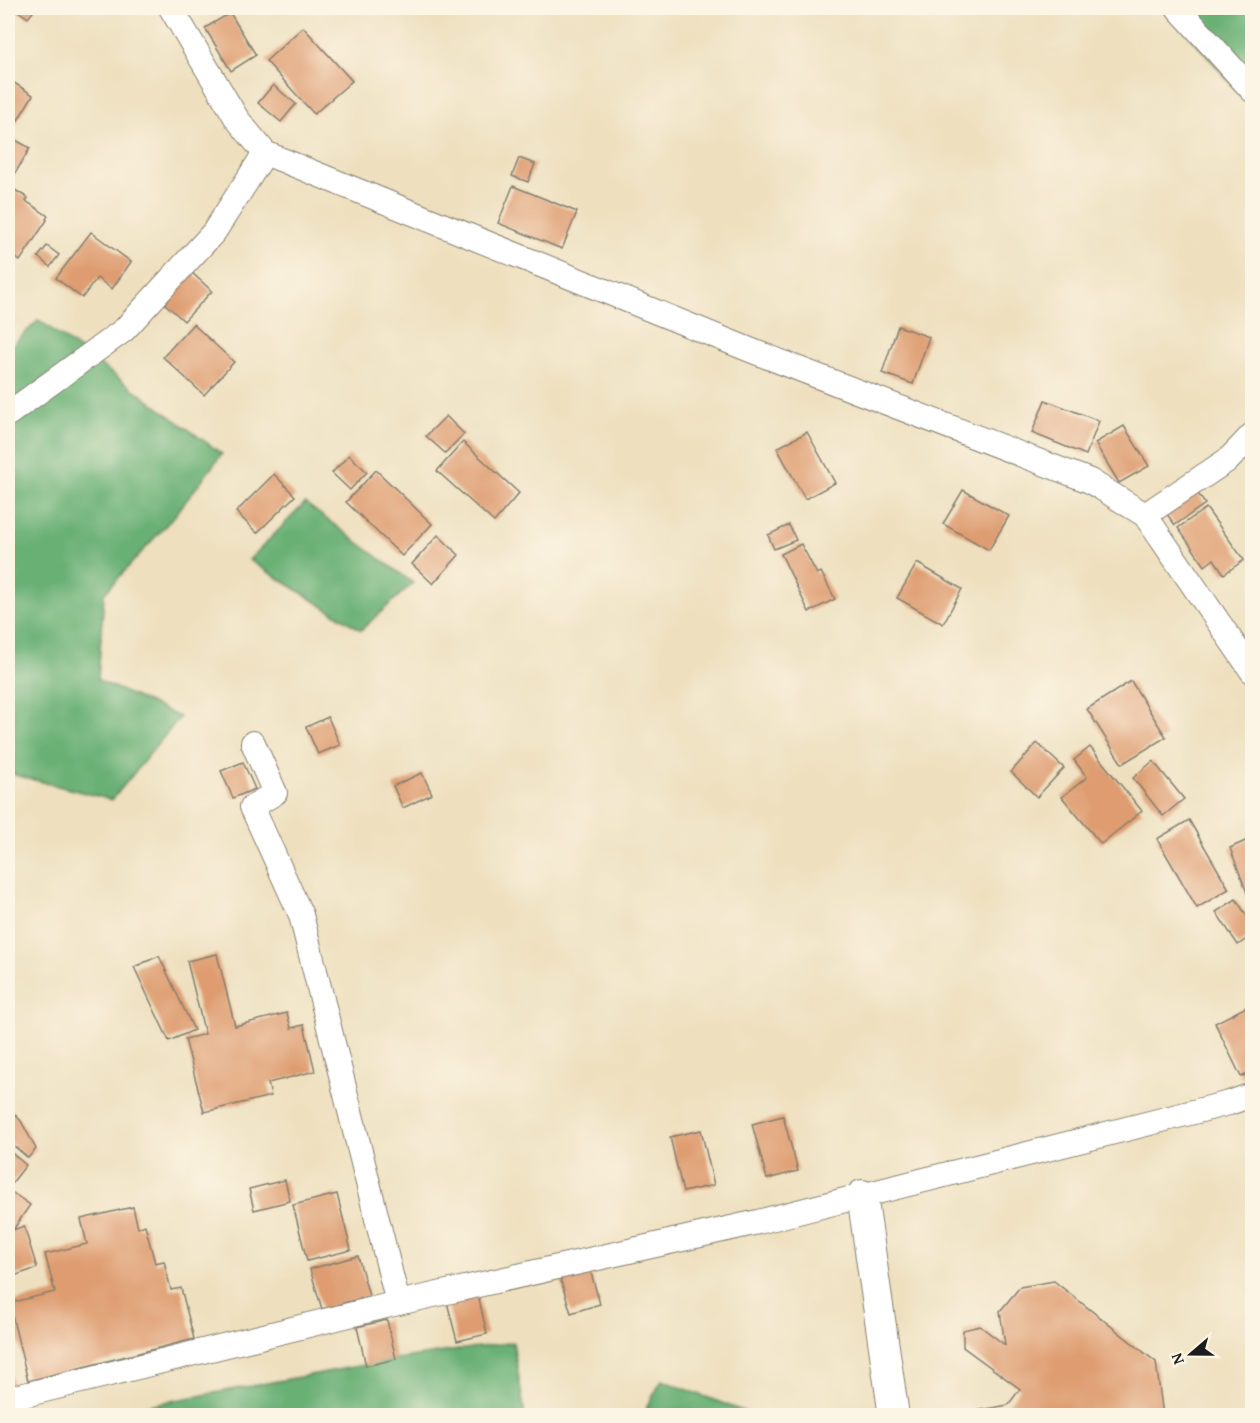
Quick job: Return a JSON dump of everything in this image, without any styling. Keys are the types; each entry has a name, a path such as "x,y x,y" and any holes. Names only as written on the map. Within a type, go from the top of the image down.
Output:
{"street":[{"path":"171,8 237,119 265,153 744,348 1090,481 1145,515 1252,671"},
{"path":"1178,8 1252,90"},
{"path":"8,414 124,330 214,232 265,153"},
{"path":"1145,515 1229,459 1252,435"},
{"path":"253,743 275,793 252,807 301,915 398,1303"},
{"path":"8,1399 398,1303 758,1222 1229,1103 1252,1095"},
{"path":"862,1196 894,1416"}],"green space":[{"path":"1166,8 1252,8 1252,108"},
{"path":"39,320 222,454 176,514 104,594 98,680 180,717 112,800 15,775 8,771 8,349"},
{"path":"305,503 413,583 361,630 249,560"},
{"path":"513,1342 525,1415 90,1416 396,1359"},
{"path":"662,1380 753,1415 646,1415 645,1410"}],"building":[{"path":"14,8 36,8 28,18"},
{"path":"230,13 256,55 231,71 205,28"},
{"path":"303,27 352,81 314,114 266,61"},
{"path":"8,79 33,95 8,137"},
{"path":"273,85 296,104 281,122 258,103"},
{"path":"12,138 30,148 13,177 8,174 8,145"},
{"path":"519,158 535,164 528,182 512,176"},
{"path":"513,186 577,212 562,249 498,223"},
{"path":"15,190 28,198 26,201 48,216 20,261 8,252 8,195 10,197"},
{"path":"91,232 131,262 112,289 97,278 82,298 56,278"},
{"path":"47,246 59,255 50,267 38,257"},
{"path":"190,271 212,291 184,321 162,301"},
{"path":"193,324 234,362 204,395 163,357"},
{"path":"898,326 929,337 913,384 882,373"},
{"path":"1045,400 1099,421 1086,455 1032,433"},
{"path":"446,416 464,434 445,453 426,436"},
{"path":"1124,426 1149,466 1119,483 1095,443"},
{"path":"807,432 835,483 805,499 777,448"},
{"path":"463,442 519,493 494,522 437,471"},
{"path":"349,455 367,472 350,490 332,473"},
{"path":"376,470 432,524 402,556 346,502"},
{"path":"274,474 295,496 257,533 236,512"},
{"path":"963,490 1009,516 989,550 943,524"},
{"path":"1197,492 1205,504 1175,525 1166,513"},
{"path":"1206,508 1244,560 1224,574 1214,559 1205,566 1178,528"},
{"path":"789,525 796,540 774,549 768,535"},
{"path":"438,535 459,555 433,584 412,564"},
{"path":"801,544 817,574 821,572 835,599 809,612 781,554"},
{"path":"917,563 962,589 943,624 897,598"},
{"path":"1131,681 1166,737 1122,764 1087,709"},
{"path":"328,717 340,745 318,754 306,727"},
{"path":"1037,743 1064,768 1037,797 1011,772"},
{"path":"1090,747 1142,811 1101,844 1062,797 1087,777 1074,760"},
{"path":"1153,761 1184,799 1163,816 1133,778"},
{"path":"243,762 255,789 233,798 221,771"},
{"path":"422,773 432,794 403,808 393,786"},
{"path":"1189,820 1229,889 1197,908 1157,839"},
{"path":"1252,838 1252,906 1230,848"},
{"path":"1236,899 1252,924 1252,935 1238,945 1216,912"},
{"path":"217,954 235,1026 287,1013 291,1028 304,1025 315,1071 268,1083 271,1096 204,1112 185,1039 205,1034 187,961"},
{"path":"159,956 194,1030 169,1041 134,967"},
{"path":"1252,1004 1252,1072 1241,1077 1215,1023"},
{"path":"10,1109 21,1121 36,1149 28,1158 8,1141 8,1111"},
{"path":"783,1116 798,1171 767,1179 752,1124"},
{"path":"701,1130 714,1185 683,1192 670,1137"},
{"path":"8,1150 26,1165 8,1188"},
{"path":"285,1180 290,1201 254,1210 249,1189"},
{"path":"13,1193 30,1205 13,1230 24,1226 37,1268 8,1278 8,1201"},
{"path":"337,1194 351,1250 307,1261 293,1205"},
{"path":"133,1207 138,1228 145,1225 155,1263 164,1261 171,1290 181,1288 194,1339 28,1381 9,1303 55,1292 45,1254 87,1244 81,1219"},
{"path":"358,1256 369,1296 322,1309 310,1269"},
{"path":"589,1266 600,1304 571,1313 559,1275"},
{"path":"1054,1281 1156,1362 1163,1416 946,1416 1008,1405 1020,1389 963,1347 963,1330 980,1326 1005,1345 1000,1311 1020,1287"},
{"path":"478,1295 487,1334 457,1341 447,1302"},
{"path":"387,1320 396,1359 366,1366 357,1327"},
{"path":"8,1362 14,1389 8,1390"}]}
